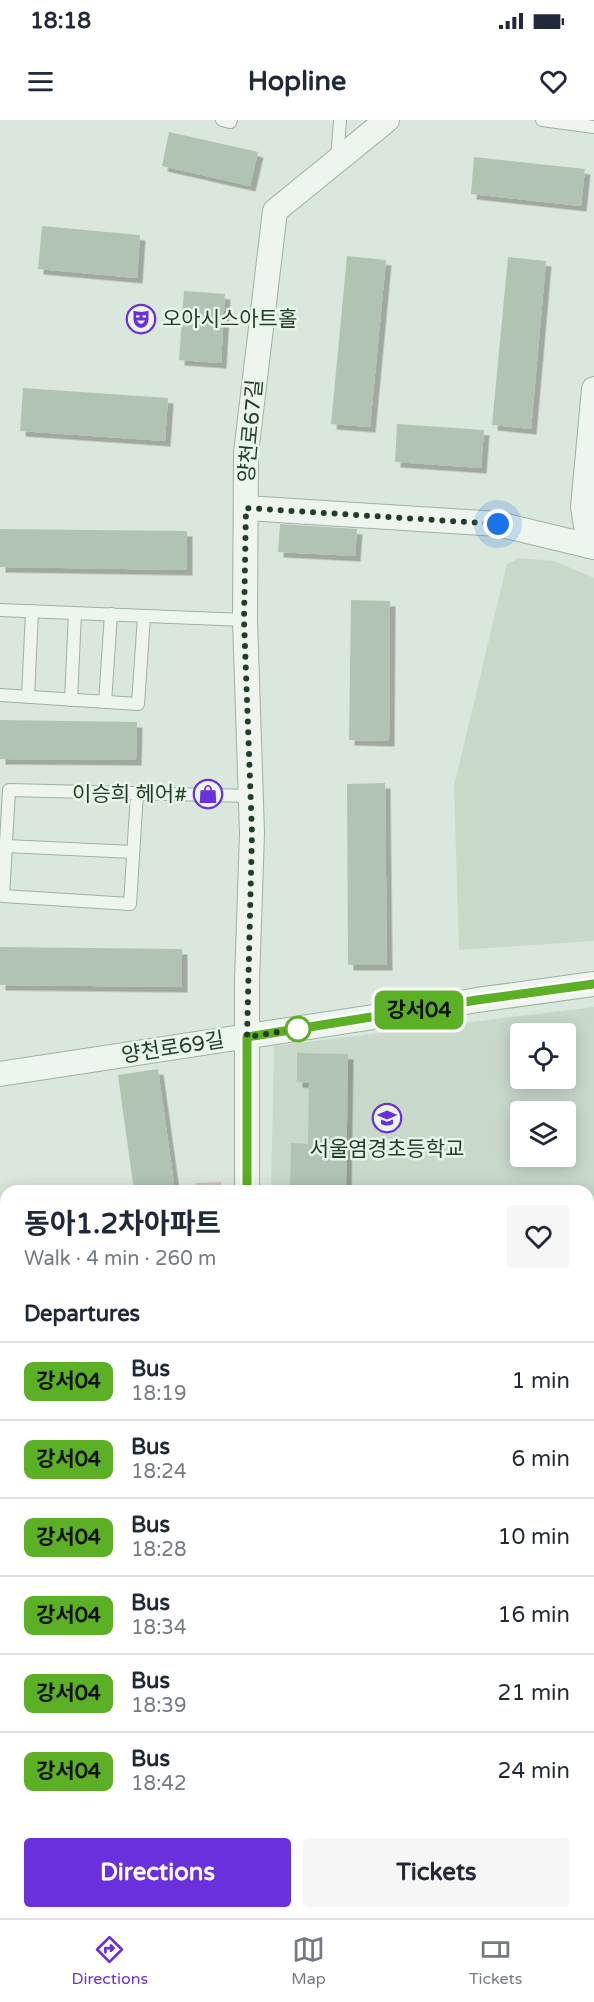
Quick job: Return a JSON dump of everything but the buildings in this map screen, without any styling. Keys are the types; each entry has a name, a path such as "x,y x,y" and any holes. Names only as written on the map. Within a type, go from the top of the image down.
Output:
{"street":[{"path":"336,161 387,120"},
{"name":"양천로67길","path":"247,1185 247,1037 252,833 244,620 246,453 275,211 336,161"},
{"path":"246,508 498,524 592,546 583,507 594,389"},
{"name":"양천로69길","path":"0,1074 594,984"}],"lane":[{"path":"222,120 231,122 231,120"},
{"path":"336,161 340,120"},
{"path":"542,120 594,127"},
{"path":"0,610 244,620"},
{"path":"28,697 32,611"},
{"path":"71,700 75,613"},
{"path":"105,702 111,614"},
{"path":"0,695 138,704 144,616"},
{"path":"137,794 130,904 3,896 9,790 251,796"},
{"path":"6,846 133,852"}],"shaded area":[{"path":"519,558 554,561 594,578 594,941 459,950 454,786 507,564"},
{"name":"서울염경초등학교","path":"594,1007 594,1185 271,1185 274,1046"},
{"path":"221,1182 221,1185 196,1185 196,1183"}],"bus line":[{"name":"강서04","path":"247,1185 247,1037 477,1000 594,984"}],"place":[{"name":"오아시스아트홀","path":"141,319"},
{"name":"이승희 헤어#","path":"208,794"},
{"name":"서울염경초등학교","path":"387,1118"}],"route":[{"path":"298,1029 247,1037 252,833 244,620 246,508 498,524"}]}
